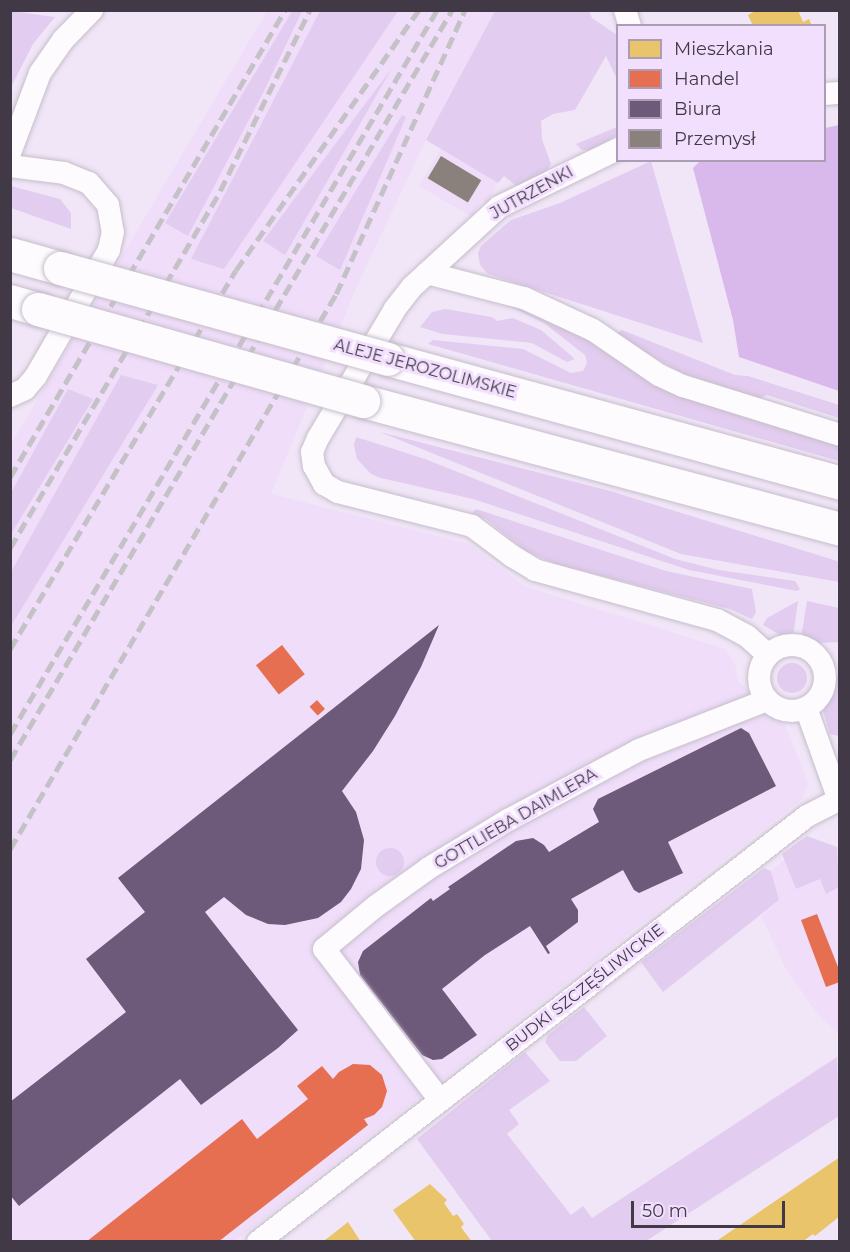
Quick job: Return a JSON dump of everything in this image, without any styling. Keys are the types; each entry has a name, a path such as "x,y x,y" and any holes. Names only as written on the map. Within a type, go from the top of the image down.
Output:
{"main road":[{"name":"ALEJE JEROZOLIMSKIE","path":"10,254 840,483"},
{"path":"24,305 363,401 840,529"}],"street":[{"path":"10,153 40,73 63,40 92,10"},
{"name":"JUTRZENKI","path":"616,150 499,207 427,273 395,309 318,438 312,452 314,466 324,484 354,497 472,526 535,570 717,620 747,636 768,655"},
{"path":"10,166 64,173 89,183 108,205 114,232 109,250 36,376 25,389 10,396"},
{"path":"427,273 524,298 593,330 659,375 683,386 840,435"},
{"path":"797,645 831,660 821,694 806,708 786,710 767,700 759,682 762,663 776,648 797,645"},
{"name":"GOTTLIEBA DAIMLERA","path":"440,1100 324,949 375,906 429,868 508,820 639,750 767,700"},
{"name":"BUDKI SZCZĘŚLIWICKIE","path":"258,1242 807,816 839,801 806,708"}],"shaded area":[{"path":"293,10 302,11 264,91 188,236 165,223"},
{"path":"11,11 55,17 33,44 11,87"},
{"path":"267,11 495,11 426,140 360,279 271,494 469,544 524,586 725,649 735,664 738,681 785,725 808,783 802,799 235,1241 11,1242 11,444"},
{"path":"320,11 398,11 224,269 191,259"},
{"path":"495,11 589,11 592,18 616,34 616,77 606,56 575,110 553,114 541,121 542,139 551,164 546,172 520,185 515,185 504,176 498,183 426,140"},
{"path":"392,68 285,255 263,241"},
{"path":"402,115 406,117 340,270 316,256"},
{"path":"840,125 839,391 739,357 733,320 693,168 699,162 826,162 826,128"},
{"path":"616,127 616,136 591,151 582,150 576,144"},
{"path":"441,149 498,183 487,203 482,200 472,217 419,186"},
{"path":"651,162 703,343 488,274 480,265 478,253 481,246 511,220 560,203"},
{"path":"11,186 60,199 71,213 71,229 11,208"},
{"path":"502,303 558,321 839,443 839,461 428,344 433,340 523,349 571,373 583,371 587,363 585,355 544,323"},
{"path":"445,309 492,317 497,321 513,318 541,330 575,359 567,362 532,343 443,334 420,327 432,312"},
{"path":"622,330 735,375 748,376 839,405 839,418 767,395 758,400 694,380 625,341 616,334"},
{"path":"121,375 158,385 11,626 11,572"},
{"path":"68,389 93,399 11,534 11,493"},
{"path":"380,432 610,491 834,560 839,562 839,582 681,554"},
{"path":"356,437 425,459 675,559 719,570 795,581 800,589 797,591 689,570 473,499 381,478 371,474 357,459 354,445"},
{"path":"476,509 666,571 752,589 756,612 752,619 730,609 556,564 526,551 487,520 472,513"},
{"path":"798,601 793,637 780,635 763,625 767,618"},
{"path":"807,601 839,608 839,642 819,643 804,639 802,632"},
{"path":"792,663 803,667 807,678 803,689 792,693 781,689 777,678 781,667"},
{"path":"839,673 839,736 830,734 823,710 833,681"},
{"path":"807,836 837,847 839,887 826,894 820,879 796,889 782,854"},
{"path":"390,848 400,852 404,862 400,872 390,876 380,872 376,862 380,852"},
{"path":"785,859 796,889 820,879 826,894 839,887 839,1034 817,1013 786,969 761,916 779,901 771,871"},
{"path":"764,868 771,871 779,900 663,992 641,962"},
{"path":"584,1007 607,1036 576,1061 560,1061 545,1042 548,1035"},
{"path":"525,1052 550,1081 509,1110 519,1124 507,1134 571,1215 583,1206 592,1218 837,1057 839,1116 646,1241 492,1241 417,1139"}],"building: Mieszkania":[{"path":"757,10 798,10 803,22 809,19 811,24 752,24 748,15"},
{"path":"840,1157 840,1216 815,1236 813,1234 802,1242 715,1242"},
{"path":"430,1184 447,1200 444,1203 453,1216 457,1214 464,1224 461,1227 472,1242 416,1242 393,1210"},
{"path":"348,1222 361,1242 322,1242 329,1237"}],"building: Handel":[{"path":"282,645 305,674 279,694 256,665"},
{"path":"317,700 325,709 318,716 310,707"},
{"path":"817,914 840,972 840,982 826,987 801,920"},
{"path":"353,1064 370,1065 382,1075 387,1091 382,1107 374,1115 364,1119 368,1125 218,1242 86,1242 242,1119 257,1139 308,1099 297,1086 322,1066 333,1079 339,1072"}],"building: Biura":[{"path":"439,625 421,667 395,716 373,751 342,791 356,812 364,840 361,869 351,889 341,902 318,918 285,925 268,924 246,915 224,897 205,912 298,1030 278,1048 201,1105 180,1079 19,1206 10,1195 10,1102 126,1012 86,959 145,912 118,878"},
{"path":"741,728 749,733 776,786 668,842 683,873 639,893 634,890 623,870 571,899 578,910 578,922 546,946 550,953 548,954 530,926 485,955 442,989 477,1035 442,1059 433,1060 422,1055 360,975 358,962 363,951 431,898 433,901 450,889 448,887 516,841 533,838 544,845 549,852 599,822 593,809 598,799"}],"building: Przemysł":[{"path":"441,156 481,180 468,202 428,178"}],"railway":[{"path":"10,477 285,10"},
{"path":"10,548 220,191 310,10"},
{"path":"10,649 236,270 419,10"},
{"path":"10,734 437,10"},
{"path":"10,760 452,10"},
{"path":"10,849 336,294 465,10"}]}
